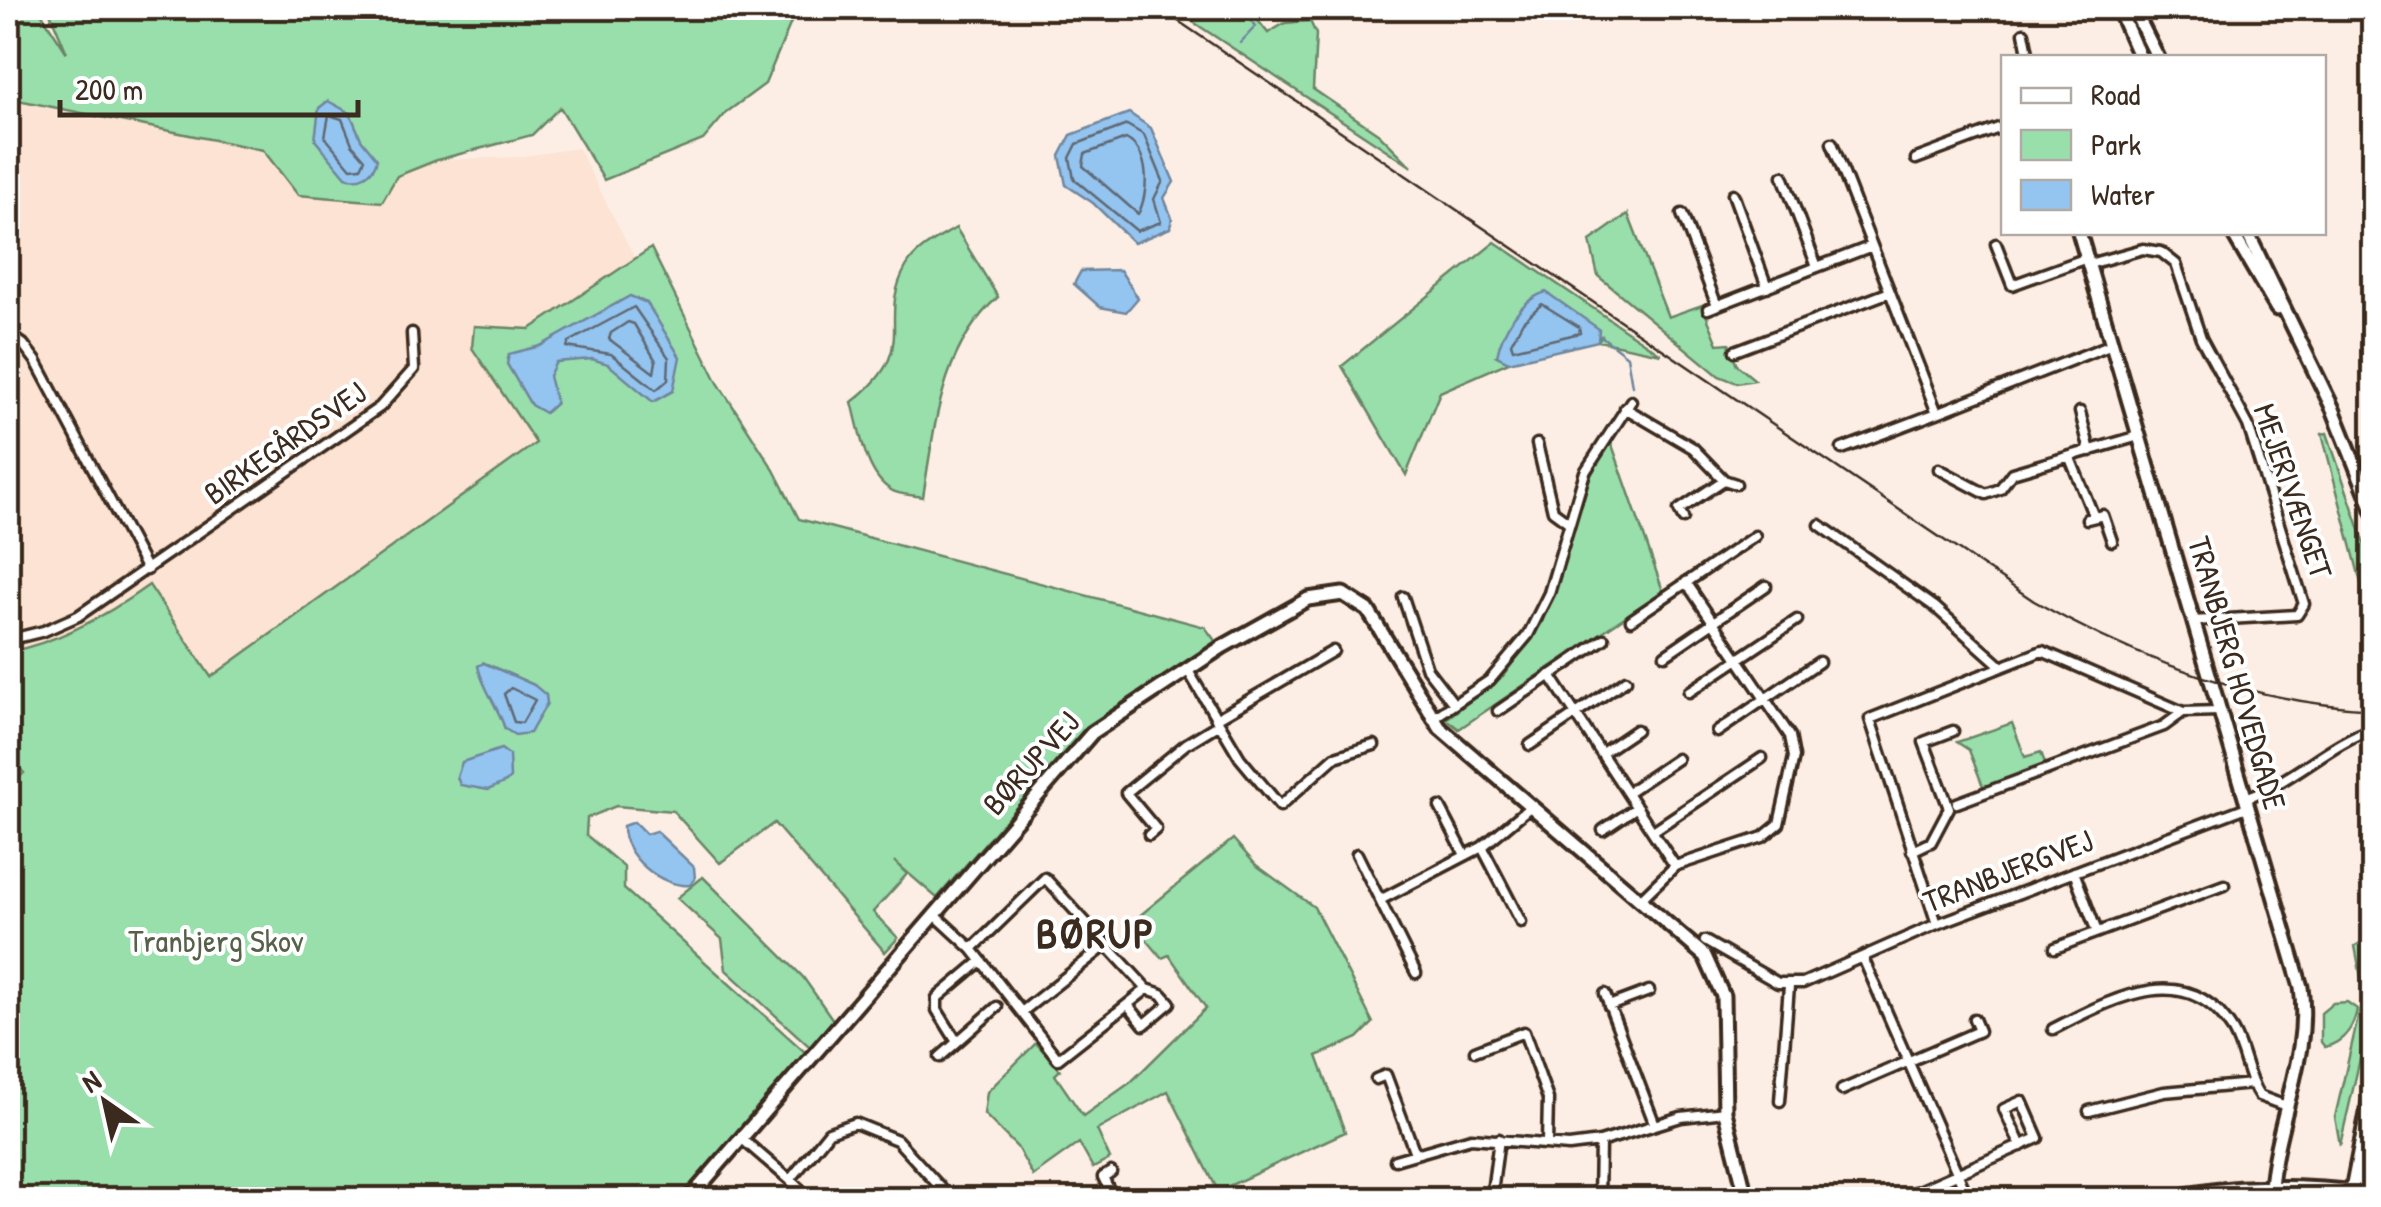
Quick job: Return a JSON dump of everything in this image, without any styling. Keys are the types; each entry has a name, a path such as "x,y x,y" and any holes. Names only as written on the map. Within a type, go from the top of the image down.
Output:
{"street":[{"path":"2118,8 2139,55"},
{"path":"2133,8 2156,55"},
{"path":"2024,32 2028,55"},
{"path":"1916,160 2001,127"},
{"path":"1832,142 1936,413"},
{"path":"1783,176 1817,267"},
{"path":"1733,194 1767,286"},
{"path":"1682,214 1712,308 1872,246"},
{"name":"TRANBJERG HOVEDGADE","path":"2080,235 2304,1010 2303,1044 2286,1106 2271,1188"},
{"path":"2234,235 2313,368"},
{"path":"2248,235 2313,368 2374,512"},
{"path":"1996,244 2012,286 2088,261"},
{"name":"MEJERIVÆNGET","path":"2088,261 2143,249 2162,252 2176,264 2201,338 2248,425 2304,604 2296,615 2193,621"},
{"path":"1734,351 1890,292"},
{"path":"8,334 23,344 36,361 147,570"},
{"name":"BIRKEGÅRDSVEJ","path":"8,640 62,625 394,396 414,368 412,334"},
{"path":"1842,448 2112,344"},
{"path":"1432,719 1490,680 1528,635 1549,592 1584,472 1628,405 1693,448 1724,480 1736,484"},
{"path":"2080,412 2090,451"},
{"path":"1939,469 1986,494 2000,489 2012,473 2140,436"},
{"path":"1537,444 1553,510 1568,522"},
{"path":"2070,458 2091,518 2104,514 2112,542"},
{"path":"1953,477 1960,465"},
{"path":"1683,518 1680,510 1724,480"},
{"path":"1820,525 1935,607 2002,666"},
{"path":"1632,620 1755,536"},
{"path":"1639,901 1675,866 1763,837 1778,824 1794,745 1686,582"},
{"path":"1665,655 1766,586"},
{"name":"BØRUPVEJ","path":"688,1200 1092,733 1187,669 1296,605 1323,594 1343,594 1360,602 1376,621 1432,719 1639,901 1694,942 1715,973 1726,1020 1725,1112 1746,1200"},
{"path":"1403,597 1427,669 1454,704"},
{"path":"1689,692 1797,620"},
{"path":"1498,710 1604,639"},
{"path":"1149,835 1156,829 1126,793 1218,722 1334,650"},
{"path":"1937,924 1870,718 2042,651 2184,712 2219,711"},
{"path":"1717,732 1820,662"},
{"path":"1187,669 1240,758 1280,806 1335,758 1374,745"},
{"path":"1550,676 1675,866"},
{"path":"1530,745 1626,680"},
{"path":"1958,803 2164,726 2184,712"},
{"name":"TRANBJERGVEJ","path":"1789,986 2246,802 2340,742 2374,728"},
{"path":"1602,753 1636,730"},
{"path":"1912,851 1931,842 1949,808 1924,742 1952,731"},
{"path":"1653,830 1762,758"},
{"path":"1628,792 1677,759"},
{"path":"1440,807 1466,856"},
{"path":"1380,900 1466,856 1530,807"},
{"path":"1603,830 1638,807"},
{"path":"1482,846 1521,922"},
{"path":"1357,854 1416,973"},
{"path":"2074,872 2097,932"},
{"path":"972,949 1045,878 1147,989 1162,994 1170,1003 1144,1025 1128,1006"},
{"path":"2055,948 2224,885"},
{"path":"934,914 972,949 1058,1059 1147,989"},
{"path":"1705,941 1789,986 1780,1100"},
{"path":"1023,1010 1105,946"},
{"path":"1863,958 1969,1200"},
{"path":"958,1042 936,1010 937,998 981,961"},
{"path":"1609,1006 1649,991"},
{"path":"2053,1029 2131,992 2174,991 2204,1003 2224,1020 2236,1037 2252,1084 2265,1101 2286,1106"},
{"path":"1605,994 1655,1126"},
{"path":"940,1056 997,1007"},
{"path":"1842,1090 1979,1031 1974,1019"},
{"path":"1475,1051 1524,1032 1548,1098 1548,1144"},
{"path":"1376,1079 1386,1075 1415,1153"},
{"path":"2351,1196 2374,1077"},
{"path":"2089,1111 2164,1092 2252,1084"},
{"path":"1900,1199 1958,1174 2021,1146 2038,1138 2022,1101 2004,1109 2021,1146"},
{"path":"1395,1160 1457,1140 1600,1142 1725,1112"},
{"path":"790,1180 829,1132 855,1122 897,1140 941,1188"},
{"path":"740,1138 812,1200"},
{"path":"1491,1200 1499,1138"},
{"path":"1599,1200 1600,1142"},
{"path":"1111,1172 1103,1176 1114,1200"},
{"path":"2271,1188 2302,1200"},
{"path":"2161,1200 2271,1188 2351,1196 2373,1193"}],"shaded area":[{"path":"8,100 263,150 298,195 397,177 437,160 517,157 578,148 635,258 530,329 474,326 472,348 536,443 211,678 149,585 71,633 41,646 8,652"}],"green space":[{"path":"8,8 38,8 67,53 48,8 797,8 765,84 727,112 703,140 604,180 560,107 532,135 437,160 397,176 382,202 298,195 263,150 8,98"},
{"path":"1172,8 1248,8 1268,33 1285,23 1310,21 1316,34 1313,89 1379,134 1412,167"},
{"path":"1628,214 1668,317 1702,305 1718,344 1729,343 1737,365 1755,380 1737,383 1719,376 1598,276 1590,241"},
{"path":"956,228 998,297 979,317 952,364 937,416 923,497 902,494 882,483 875,473 864,450 852,402 873,383 892,350 894,304 906,267 921,250"},
{"path":"1495,242 1661,354 1598,341 1601,336 1497,356 1509,362 1440,392 1406,475 1342,366"},
{"name":"Tranbjerg Skov","path":"651,248 718,383 774,470 799,519 1205,627 1216,642 1082,732 937,898 894,861 907,874 873,912 898,938 885,952 774,823 720,863 673,811 616,806 587,818 586,835 624,867 624,889 805,1052 678,1199 8,1199 8,787 24,773 8,756 8,652 46,642 82,626 149,585 211,677 536,443 472,348 474,326 530,329","holes":["484,663 534,685 547,703 530,732 505,729"]},
{"path":"2327,433 2373,568 2373,602 2365,598 2322,434"},
{"path":"1610,439 1663,591 1459,729 1446,719 1503,676 1542,623 1581,495"},
{"path":"2012,723 2025,757 2041,752 2046,766 1984,789 1969,750 1957,742"},
{"path":"1233,839 1256,865 1314,907 1373,1023 1358,1038 1317,1056 1345,1132 1218,1191 1168,1091 1097,1130 1110,1159 1093,1168 1079,1143 1033,1176 1017,1147 984,1114 987,1092 1036,1043 1060,1070 1055,1075 1083,1116 1131,1082 1206,1008 1169,955 1162,958 1132,922"},
{"path":"703,877 803,977 833,1020 810,1047 726,970 722,939 677,898"},
{"path":"2373,935 2373,1003 2340,1145 2335,1117 2364,992 2355,946"},
{"path":"2347,1002 2357,1009 2353,1022 2343,1038 2325,1047 2321,1042 2321,1013 2333,1003"}],"water":[{"path":"328,101 350,113 361,139 377,159 366,175 346,177 315,140 319,108"},
{"path":"1129,113 1151,128 1174,182 1164,198 1172,218 1170,228 1134,243 1093,203 1066,185 1060,156 1071,135"},
{"path":"1120,270 1138,298 1126,312 1100,307 1074,284 1081,271"},
{"path":"1546,292 1599,329 1598,341 1509,362 1497,356 1514,317 1528,302"},
{"path":"630,296 647,303 680,357 673,391 653,402 608,364 592,359 556,362 549,376 556,403 545,413 531,405 507,364 509,354 540,346"},
{"path":"484,663 534,685 546,695 547,703 530,733 515,735 505,729 480,674 478,666"},
{"path":"501,749 509,755 510,778 506,782 488,790 460,785 457,777 462,762"},
{"path":"634,822 646,834 656,831 694,867 695,879 690,885 667,881 636,858 624,837 623,826"}],"waterway":[{"path":"1240,8 1256,26 1240,43"},
{"path":"1601,336 1627,356 1632,386"}],"tram line":[{"path":"1159,8 2034,601 2114,642 2198,675 2284,698 2374,709"}],"district":[{"name":"BØRUP","path":"1096,933"}]}
